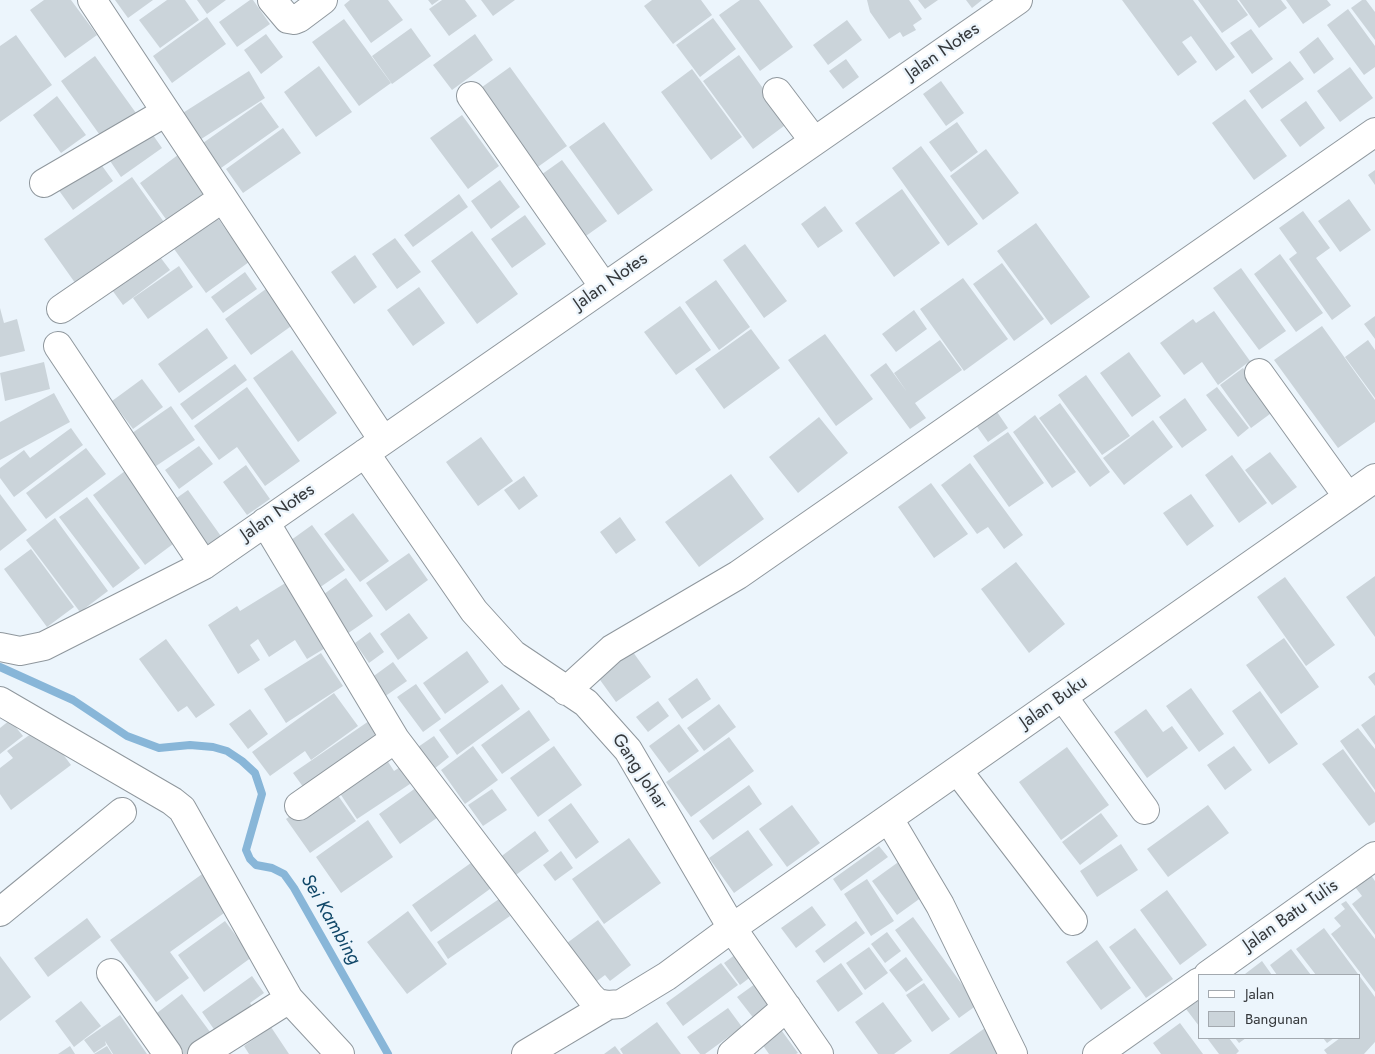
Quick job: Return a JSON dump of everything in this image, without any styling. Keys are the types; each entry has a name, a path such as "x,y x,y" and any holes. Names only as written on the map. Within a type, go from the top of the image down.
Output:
{"street":[{"name":"Gang Johar","path":"92,0 224,198 474,611 513,654 586,703 628,750 732,928 819,1054"},
{"path":"272,0 288,19 294,20 323,0"},
{"name":"Jalan Notes","path":"0,647 20,650 44,646 204,565 1018,0"},
{"path":"777,92 814,141"},
{"path":"471,96 604,287"},
{"path":"44,184 166,112"},
{"path":"566,691 612,648 738,575 1375,132"},
{"path":"60,309 224,198"},
{"path":"58,346 204,565"},
{"path":"1259,373 1348,497"},
{"name":"Jalan Buku","path":"526,1054 608,1005 621,1004 667,976 732,928 1375,478"},
{"path":"265,522 395,739 590,996 597,1003 608,1005"},
{"path":"1063,697 1145,810"},
{"path":"0,701 172,801 182,810 289,999 340,1054"},
{"path":"299,806 395,739"},
{"path":"958,771 1074,921"},
{"path":"0,912 122,812"},
{"path":"888,819 940,905 1013,1054"},
{"name":"Jalan Batu Tulis","path":"1209,974 1375,856"},
{"path":"111,973 168,1054"},
{"path":"1097,1054 1198,983"},
{"path":"202,1054 289,999"},
{"path":"732,1054 787,1007"}],"building":[{"path":"44,0 71,0 97,35 65,58 30,10"},
{"path":"115,0 153,0 128,18"},
{"path":"167,0 185,0 199,20 160,48 139,20"},
{"path":"197,0 226,0 207,14"},
{"path":"250,0 253,0 270,24 237,47 219,22"},
{"path":"350,0 388,0 403,20 371,43 344,5"},
{"path":"428,0 439,0 432,5"},
{"path":"442,0 465,0 477,16 449,36 429,9"},
{"path":"481,0 515,0 493,16"},
{"path":"652,0 701,0 712,15 673,44 644,6"},
{"path":"740,0 759,0 793,47 760,71 719,15"},
{"path":"867,0 909,0 922,19 913,25 916,30 903,37 900,32 889,39 870,12"},
{"path":"918,0 938,0 925,9"},
{"path":"966,0 982,0 972,8"},
{"path":"1122,0 1193,0 1235,57 1216,71 1191,36 1182,42 1197,62 1178,76"},
{"path":"1198,0 1237,0 1248,15 1222,33"},
{"path":"1239,0 1281,0 1287,8 1259,28"},
{"path":"1286,0 1327,0 1331,5 1303,24"},
{"path":"1362,0 1366,0 1375,12 1375,40 1351,8"},
{"path":"1348,9 1375,46 1375,67 1364,75 1327,25"},
{"path":"207,17 226,44 172,83 153,56"},
{"path":"713,18 736,49 700,77 676,45"},
{"path":"344,19 391,83 359,106 312,42"},
{"path":"847,20 862,40 828,65 813,45"},
{"path":"411,28 431,56 392,84 372,56"},
{"path":"1251,29 1273,59 1252,74 1230,43"},
{"path":"266,34 283,57 261,74 244,50"},
{"path":"475,34 493,60 452,90 433,65"},
{"path":"16,35 52,85 0,122 0,46"},
{"path":"1318,37 1334,59 1314,74 1299,52"},
{"path":"739,55 788,123 753,149 703,81"},
{"path":"95,56 136,113 102,138 61,81"},
{"path":"846,59 859,77 843,89 829,71"},
{"path":"1290,61 1304,79 1262,109 1249,91"},
{"path":"319,66 352,112 316,137 284,92"},
{"path":"510,67 567,146 535,169 478,90"},
{"path":"1350,67 1373,98 1340,122 1317,91"},
{"path":"692,69 742,137 711,160 661,92"},
{"path":"249,71 265,98 195,143 178,116"},
{"path":"941,81 964,113 946,126 923,94"},
{"path":"57,96 86,135 61,153 33,115"},
{"path":"1245,99 1287,156 1254,180 1212,123"},
{"path":"1306,101 1325,128 1300,147 1280,120"},
{"path":"261,102 279,127 221,168 203,143"},
{"path":"462,115 499,166 468,189 430,138"},
{"path":"604,122 653,190 618,215 569,147"},
{"path":"957,122 978,152 951,172 929,142"},
{"path":"146,125 162,148 121,177 106,155"},
{"path":"283,128 301,153 243,193 226,169"},
{"path":"921,146 978,224 948,246 892,168"},
{"path":"986,149 1019,193 983,220 950,176"},
{"path":"182,152 210,192 168,222 140,183"},
{"path":"95,156 113,181 73,210 55,185"},
{"path":"562,160 607,221 583,238 538,177"},
{"path":"1375,170 1375,185 1368,175"},
{"path":"132,177 166,225 78,287 44,239"},
{"path":"500,180 520,207 491,229 471,201"},
{"path":"902,189 940,243 894,277 855,223"},
{"path":"459,194 468,207 413,247 404,235"},
{"path":"1349,199 1371,230 1340,252 1318,221"},
{"path":"825,206 843,231 818,248 801,224"},
{"path":"212,210 249,262 206,293 169,242"},
{"path":"1303,211 1330,248 1316,258 1351,306 1332,320 1289,259 1297,253 1279,228"},
{"path":"525,215 546,244 512,268 491,239"},
{"path":"1036,223 1090,297 1051,325 997,251"},
{"path":"472,231 518,294 477,324 431,261"},
{"path":"395,238 421,272 397,289 372,254"},
{"path":"745,244 787,301 764,318 723,260"},
{"path":"154,249 170,270 123,305 107,283"},
{"path":"1280,254 1323,313 1296,332 1254,274"},
{"path":"355,255 377,287 354,304 331,272"},
{"path":"1002,263 1044,319 1014,341 973,284"},
{"path":"179,266 193,287 148,319 133,298"},
{"path":"1241,268 1286,331 1259,350 1213,288"},
{"path":"245,272 257,289 223,313 211,297"},
{"path":"963,278 1008,339 964,371 920,309"},
{"path":"716,280 750,327 719,350 685,302"},
{"path":"274,283 301,319 251,355 225,319"},
{"path":"419,287 445,323 413,346 387,310"},
{"path":"680,306 711,350 676,375 644,332"},
{"path":"0,308 4,323 17,319 25,351 0,357"},
{"path":"914,310 927,329 896,352 882,334"},
{"path":"1214,311 1250,361 1218,385 1202,362 1184,375 1160,343 1193,319 1196,323"},
{"path":"1375,316 1375,339 1364,324"},
{"path":"1322,326 1375,400 1375,422 1338,448 1274,360"},
{"path":"207,328 228,358 179,393 158,364"},
{"path":"751,329 780,368 724,409 695,369"},
{"path":"825,334 873,399 836,426 788,360"},
{"path":"940,340 962,370 915,403 926,418 910,429 870,375 886,363 907,392 894,373"},
{"path":"1368,340 1375,350 1375,398 1345,357"},
{"path":"292,350 337,413 298,442 253,378"},
{"path":"1129,352 1161,396 1132,417 1100,373"},
{"path":"44,362 50,389 5,401 0,373"},
{"path":"235,364 247,380 192,420 180,404"},
{"path":"1243,368 1274,411 1251,428 1220,385"},
{"path":"1086,375 1130,436 1102,455 1058,395"},
{"path":"142,379 163,407 133,429 112,401"},
{"path":"247,387 300,461 265,486 237,447 219,460 194,426"},
{"path":"1217,387 1249,428 1238,437 1206,395"},
{"path":"54,393 70,422 0,460 0,422"},
{"path":"1185,398 1207,430 1182,448 1159,417"},
{"path":"1060,403 1110,472 1090,487 1039,418"},
{"path":"171,406 195,440 147,472 125,438"},
{"path":"993,406 1008,428 988,442 973,421"},
{"path":"1035,415 1076,472 1052,488 1013,432"},
{"path":"819,417 848,453 798,493 769,457"},
{"path":"1153,420 1173,447 1124,485 1103,458"},
{"path":"71,428 83,445 14,497 0,478 0,468 24,450 30,458"},
{"path":"1008,432 1044,483 1009,507 973,456"},
{"path":"481,437 513,481 478,506 446,462"},
{"path":"199,446 213,464 179,489 165,470"},
{"path":"86,448 106,474 46,519 26,493"},
{"path":"1270,452 1297,487 1272,505 1245,470"},
{"path":"1232,455 1267,503 1239,523 1205,475"},
{"path":"970,463 1023,535 1004,549 988,527 977,534 941,485"},
{"path":"246,465 270,499 247,515 223,482"},
{"path":"129,468 181,538 145,565 93,495"},
{"path":"731,474 764,519 699,567 665,522"},
{"path":"524,476 538,496 519,510 504,490"},
{"path":"931,483 968,534 934,558 898,507"},
{"path":"188,490 223,539 207,551 171,502"},
{"path":"0,494 27,530 0,551"},
{"path":"1191,494 1214,526 1187,546 1163,513"},
{"path":"87,497 140,568 113,588 59,517"},
{"path":"353,513 389,561 360,582 324,534"},
{"path":"620,517 636,540 616,554 600,532"},
{"path":"55,518 108,591 80,612 26,540"},
{"path":"312,525 345,570 319,588 287,543"},
{"path":"31,549 74,607 47,627 4,569"},
{"path":"409,553 428,580 386,611 366,583"},
{"path":"1016,562 1065,624 1029,653 981,589"},
{"path":"1375,576 1375,637 1346,597"},
{"path":"1285,577 1335,645 1306,666 1257,597"},
{"path":"346,578 373,616 347,634 320,597"},
{"path":"287,582 327,647 307,659 295,640 269,657 258,639 250,645 260,660 238,674 208,625 237,606 240,611"},
{"path":"409,613 428,638 398,660 380,634"},
{"path":"370,632 384,652 369,663 355,643"},
{"path":"1284,638 1319,687 1281,714 1246,665"},
{"path":"166,639 215,705 196,718 187,706 178,712 139,659"},
{"path":"630,648 651,677 616,702 595,673"},
{"path":"467,651 489,682 445,714 423,683"},
{"path":"321,653 343,686 286,723 264,689"},
{"path":"393,662 407,681 384,697 371,678"},
{"path":"1375,672 1375,686 1368,677"},
{"path":"697,678 711,699 682,719 668,699"},
{"path":"416,684 441,719 423,732 397,697"},
{"path":"502,684 520,709 457,755 439,730"},
{"path":"1191,688 1224,734 1199,752 1166,706"},
{"path":"1260,691 1298,744 1269,764 1232,711"},
{"path":"334,693 358,726 311,760 305,751 270,776 252,752"},
{"path":"658,701 669,716 648,732 636,717"},
{"path":"719,704 736,727 704,751 687,728"},
{"path":"250,709 268,734 248,749 229,724"},
{"path":"1146,709 1163,732 1172,726 1188,748 1147,778 1114,732"},
{"path":"529,710 550,740 502,774 481,745"},
{"path":"1375,715 1375,745 1361,725"},
{"path":"10,720 23,736 0,754 0,728"},
{"path":"369,721 384,743 309,795 293,773"},
{"path":"679,724 699,751 669,773 649,746"},
{"path":"42,726 71,765 11,810 0,794 0,768 13,758 7,751"},
{"path":"1358,728 1375,749 1375,790 1340,741"},
{"path":"434,736 449,757 434,769 418,747"},
{"path":"729,737 754,771 691,817 666,782"},
{"path":"473,746 498,780 465,804 441,770"},
{"path":"554,746 582,785 538,817 510,778"},
{"path":"1234,746 1252,770 1225,790 1207,765"},
{"path":"1067,747 1109,805 1061,840 1019,782"},
{"path":"1343,749 1375,793 1375,822 1369,826 1322,764"},
{"path":"383,754 394,771 405,764 416,780 357,819 335,786"},
{"path":"420,785 441,815 400,844 379,814"},
{"path":"749,785 762,804 713,840 699,821"},
{"path":"332,787 356,821 310,853 286,819"},
{"path":"492,789 507,810 483,826 468,805"},
{"path":"571,803 599,842 576,859 548,820"},
{"path":"792,805 820,843 787,867 759,829"},
{"path":"1208,805 1229,833 1168,877 1147,849"},
{"path":"1101,813 1118,836 1080,865 1062,842"},
{"path":"368,820 393,857 341,893 316,857"},
{"path":"748,830 773,865 734,893 709,858"},
{"path":"535,831 549,851 513,877 499,858"},
{"path":"629,838 661,883 604,924 572,879"},
{"path":"1121,844 1138,870 1097,897 1080,871"},
{"path":"879,846 888,857 841,891 833,879"},
{"path":"561,851 573,868 555,881 543,865"},
{"path":"904,858 929,892 897,915 872,881"},
{"path":"475,860 494,886 431,932 412,905"},
{"path":"1368,871 1375,881 1375,935 1352,904 1362,896 1352,883"},
{"path":"205,872 231,908 170,952 189,978 156,1002 110,940"},
{"path":"867,879 894,921 871,936 844,894"},
{"path":"1167,890 1207,945 1180,965 1140,910"},
{"path":"499,899 510,916 448,959 437,942"},
{"path":"1346,901 1375,939 1375,992 1331,934 1341,926 1334,918 1345,909 1341,904"},
{"path":"812,906 826,925 796,948 781,928"},
{"path":"408,911 447,964 407,994 367,942"},
{"path":"913,917 977,1005 959,1018 895,930"},
{"path":"87,918 101,937 48,977 34,958"},
{"path":"598,920 631,965 610,981 605,975 597,981 567,943"},
{"path":"225,921 252,957 204,992 178,955"},
{"path":"856,921 865,933 824,963 815,951"},
{"path":"1135,928 1173,979 1146,998 1109,947"},
{"path":"1324,928 1358,974 1315,974 1296,949"},
{"path":"887,932 901,951 885,963 871,944"},
{"path":"1097,940 1131,988 1101,1010 1066,962"},
{"path":"869,947 888,973 865,990 846,963"},
{"path":"744,948 760,970 740,985 724,963"},
{"path":"1291,949 1310,974 1276,974 1270,965"},
{"path":"0,956 31,997 0,1021"},
{"path":"906,957 923,980 906,992 889,970"},
{"path":"1262,961 1271,974 1245,974"},
{"path":"721,963 738,985 683,1026 666,1003"},
{"path":"841,963 863,994 838,1012 816,981"},
{"path":"252,976 264,993 250,1003 256,1012 220,1038 202,1012"},
{"path":"1360,976 1375,997 1375,1042 1364,1054 1327,1054 1324,1050 1339,1039 1360,1039"},
{"path":"924,983 950,1019 932,1032 906,995"},
{"path":"755,984 772,1007 755,1020 737,997"},
{"path":"182,994 213,1036 188,1054 180,1054 153,1016"},
{"path":"81,1001 101,1026 74,1047 55,1021"},
{"path":"1198,1001 1198,1025 1186,1009"},
{"path":"883,1002 912,1041 894,1054 878,1054 855,1022"},
{"path":"728,1008 742,1027 705,1054 700,1054 687,1037"},
{"path":"120,1015 147,1054 113,1054 105,1041 106,1045 94,1053 84,1040"},
{"path":"657,1022 681,1054 623,1054 620,1049"},
{"path":"1180,1023 1203,1054 1161,1054 1153,1043"},
{"path":"271,1027 289,1054 249,1054 244,1046"},
{"path":"779,1027 798,1053 769,1054 760,1041"},
{"path":"985,1028 1004,1054 949,1054"},
{"path":"1208,1039 1230,1039 1239,1051 1236,1054 1219,1054"},
{"path":"1236,1039 1245,1039 1239,1043"},
{"path":"1324,1039 1333,1039 1327,1043"},
{"path":"70,1046 75,1054 58,1054"},
{"path":"107,1046 112,1054 94,1054"},
{"path":"615,1046 621,1054 604,1054"}],"waterway":[{"name":"Sei Kambing","path":"0,667 73,700 127,736 159,748 190,745 213,747 227,751 255,773 262,794 246,850 250,859 256,865 272,868 284,874 294,888 388,1054"}]}
